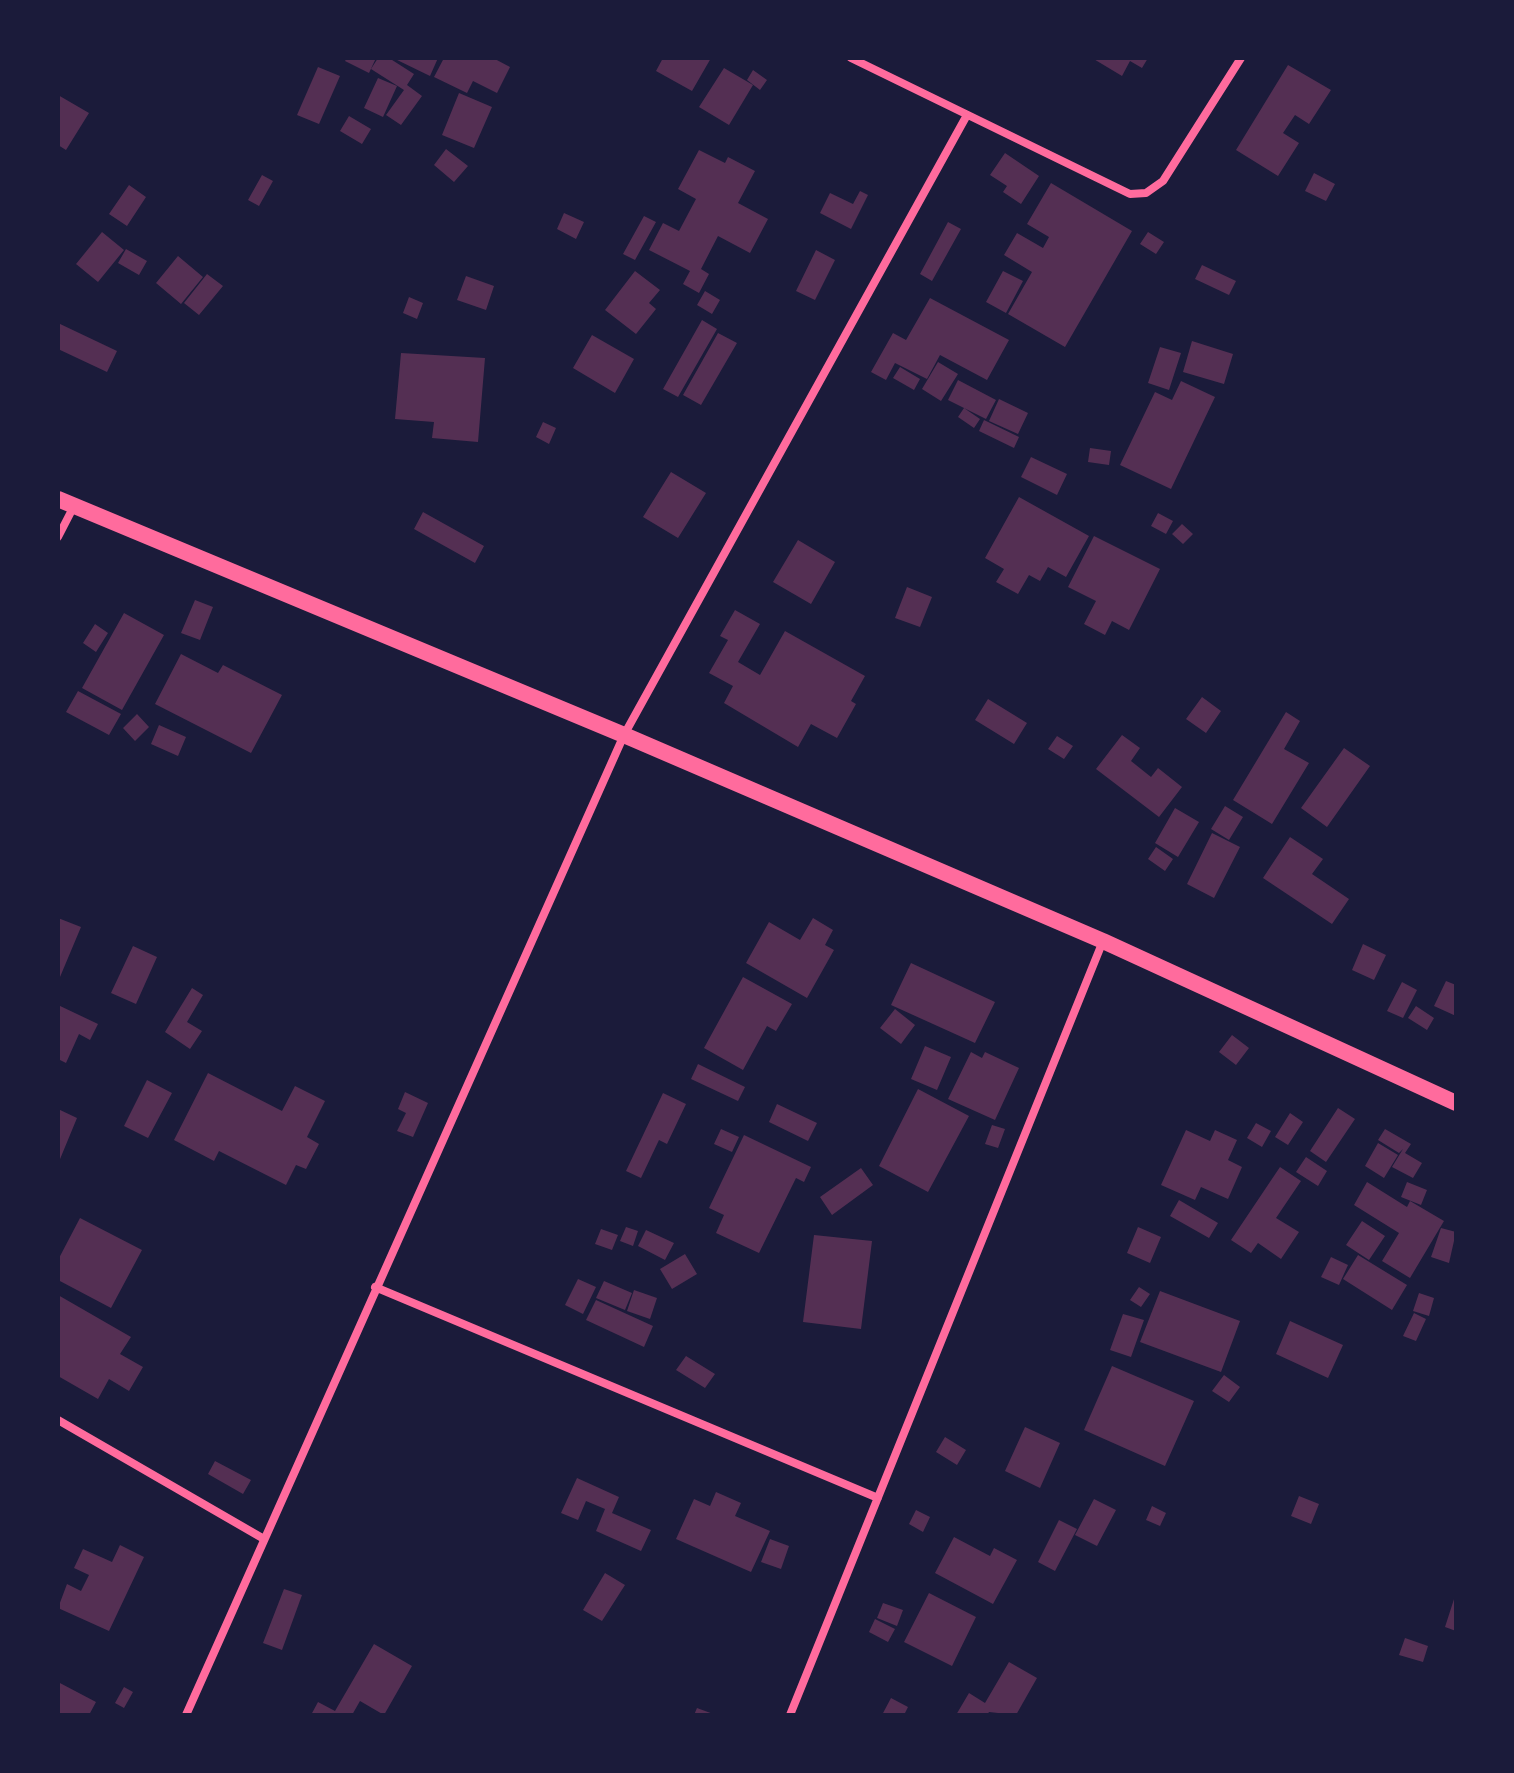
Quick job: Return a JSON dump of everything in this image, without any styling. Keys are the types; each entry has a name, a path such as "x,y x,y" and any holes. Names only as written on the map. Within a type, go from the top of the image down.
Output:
{"main road":[{"path":"66,502 624,735 1103,941 1456,1103"}],"street":[{"path":"851,58 1130,194 1146,193 1163,181 1241,58"},
{"path":"186,1715 624,735 967,115"},
{"path":"58,537 66,502"},
{"path":"790,1715 1103,941"},
{"path":"375,1287 878,1498"},
{"path":"58,1420 264,1539"}],"building":[{"path":"347,58 376,58 369,73 345,61"},
{"path":"378,58 389,58 414,74 407,85 422,96 401,125 386,115 404,90 371,69"},
{"path":"393,58 438,58 430,76"},
{"path":"444,58 493,58 510,67 497,93 473,81 467,93 434,77"},
{"path":"663,58 711,58 692,91 656,71"},
{"path":"1092,58 1148,58 1142,68 1130,61 1122,76"},
{"path":"1288,65 1331,90 1309,124 1295,115 1283,133 1299,143 1278,176 1236,150"},
{"path":"318,67 340,76 319,124 297,115"},
{"path":"724,68 753,85 729,125 699,107"},
{"path":"753,70 767,80 760,90 747,80"},
{"path":"378,78 397,86 383,117 364,108"},
{"path":"459,93 492,107 474,148 442,135"},
{"path":"58,95 89,113 66,150 58,145"},
{"path":"349,116 371,129 362,144 340,131"},
{"path":"446,149 468,166 454,182 434,165"},
{"path":"699,150 725,163 728,157 755,171 738,203 768,219 750,253 718,236 701,269 709,274 699,293 683,284 690,271 649,250 663,223 679,231 696,199 678,189"},
{"path":"1005,153 1039,176 1021,204 1003,192 1007,186 990,175"},
{"path":"1314,173 1335,184 1326,201 1305,191"},
{"path":"262,175 273,181 259,206 248,200"},
{"path":"1051,183 1132,231 1065,347 1008,314 1032,272 1004,255 1017,233 1043,248 1049,237 1027,224"},
{"path":"129,185 146,197 127,226 109,214"},
{"path":"860,191 868,195 851,229 820,213 830,193 853,204"},
{"path":"564,213 584,222 576,239 557,229"},
{"path":"644,216 656,222 635,260 623,254"},
{"path":"948,222 961,229 932,281 920,274"},
{"path":"102,232 124,250 98,282 76,264"},
{"path":"1148,232 1164,242 1156,254 1140,244"},
{"path":"126,249 147,261 139,275 118,263"},
{"path":"816,250 835,260 815,300 796,291"},
{"path":"178,256 203,277 181,304 156,283"},
{"path":"1202,265 1236,281 1229,295 1195,279"},
{"path":"635,271 660,290 649,303 656,309 636,334 605,310"},
{"path":"1003,271 1023,281 1006,313 986,302"},
{"path":"207,274 223,286 199,315 184,303"},
{"path":"466,276 494,286 486,310 457,300"},
{"path":"705,291 720,300 712,314 697,305"},
{"path":"409,297 423,303 417,319 403,313"},
{"path":"930,298 1009,340 987,380 940,355 927,379 895,363 886,380 871,372 893,333 906,340"},
{"path":"702,320 717,329 678,397 663,389"},
{"path":"58,323 117,351 107,372 58,349"},
{"path":"718,333 737,343 701,405 683,395"},
{"path":"592,335 634,359 615,393 573,368"},
{"path":"1192,341 1233,354 1224,384 1183,372"},
{"path":"1160,347 1181,353 1169,390 1148,383"},
{"path":"401,353 485,358 478,442 432,438 434,422 395,419"},
{"path":"938,362 958,374 941,401 922,389"},
{"path":"900,367 920,379 914,390 893,378"},
{"path":"958,380 996,400 986,419 948,400"},
{"path":"1181,381 1215,397 1171,489 1120,465 1155,392 1172,400"},
{"path":"999,399 1028,413 1018,434 989,421"},
{"path":"964,408 980,419 974,428 958,417"},
{"path":"984,420 1019,437 1014,448 979,431"},
{"path":"543,422 556,428 549,444 536,437"},
{"path":"1090,448 1111,451 1109,465 1088,462"},
{"path":"1031,457 1067,474 1057,495 1021,477"},
{"path":"671,472 706,493 678,538 643,517"},
{"path":"1019,497 1089,536 1066,577 1048,567 1040,581 1029,575 1018,594 996,582 1004,569 985,558"},
{"path":"423,512 484,546 475,563 414,529"},
{"path":"1158,513 1173,521 1166,534 1151,526"},
{"path":"1182,524 1193,534 1183,544 1172,534"},
{"path":"1094,536 1160,569 1129,630 1112,621 1105,635 1084,624 1096,601 1068,587"},
{"path":"798,540 835,562 811,604 773,582"},
{"path":"907,587 932,597 920,627 895,618"},
{"path":"195,600 213,607 200,640 181,633"},
{"path":"735,610 760,624 738,662 760,675 785,631 865,676 851,701 856,704 837,738 811,724 798,747 724,703 733,686 709,673 728,640 720,636"},
{"path":"124,613 164,635 122,710 82,688"},
{"path":"95,624 108,633 96,652 83,643"},
{"path":"181,654 218,673 223,665 282,695 251,753 155,704"},
{"path":"78,691 121,714 109,735 66,712"},
{"path":"1202,697 1221,711 1206,733 1186,719"},
{"path":"988,699 1027,723 1014,744 975,720"},
{"path":"1286,712 1300,721 1284,749 1309,763 1272,824 1233,800"},
{"path":"137,714 149,727 135,741 123,728"},
{"path":"159,725 186,737 178,756 151,744"},
{"path":"1122,735 1140,748 1131,761 1151,777 1158,768 1182,787 1159,817 1096,769"},
{"path":"1057,736 1073,746 1064,759 1048,749"},
{"path":"1344,748 1370,766 1327,827 1301,808"},
{"path":"1225,806 1243,817 1229,840 1211,829"},
{"path":"1175,808 1199,822 1178,857 1155,843"},
{"path":"1212,833 1240,847 1214,898 1187,884"},
{"path":"1290,837 1323,859 1312,874 1349,899 1332,924 1263,878"},
{"path":"1156,847 1173,859 1165,871 1148,859"},
{"path":"58,918 81,927 60,977 58,976"},
{"path":"813,918 833,930 825,945 834,950 807,998 746,963 769,922 800,940"},
{"path":"1363,944 1386,955 1374,980 1352,970"},
{"path":"133,946 157,957 136,1004 111,993"},
{"path":"911,963 995,1002 975,1043 891,1005"},
{"path":"743,977 792,1004 776,1031 767,1026 743,1070 704,1048"},
{"path":"1446,981 1456,985 1456,1016 1434,1006"},
{"path":"1402,982 1417,990 1403,1018 1387,1011"},
{"path":"192,988 203,995 187,1022 202,1031 190,1049 165,1032"},
{"path":"58,1005 98,1024 90,1040 79,1034 66,1063 58,1059"},
{"path":"1416,1006 1434,1018 1427,1030 1408,1018"},
{"path":"895,1009 915,1025 901,1044 880,1028"},
{"path":"1232,1035 1249,1048 1236,1065 1219,1052"},
{"path":"925,1046 951,1057 937,1090 911,1079"},
{"path":"971,1052 982,1058 985,1052 1019,1068 995,1120 948,1099"},
{"path":"698,1064 745,1087 738,1101 691,1079"},
{"path":"208,1073 282,1111 295,1086 325,1101 307,1137 319,1144 306,1169 296,1165 286,1185 219,1151 214,1161 174,1140"},
{"path":"147,1080 172,1093 148,1138 124,1126"},
{"path":"918,1089 969,1116 928,1192 879,1166"},
{"path":"405,1092 428,1103 413,1137 397,1131 406,1113 398,1109"},
{"path":"663,1093 686,1104 667,1144 659,1140 641,1178 626,1171"},
{"path":"777,1104 817,1123 808,1141 769,1122"},
{"path":"1338,1108 1355,1119 1326,1162 1310,1151"},
{"path":"58,1109 77,1118 58,1164"},
{"path":"1290,1113 1303,1122 1288,1145 1275,1137"},
{"path":"1256,1123 1271,1131 1262,1147 1247,1138"},
{"path":"992,1125 1005,1129 998,1148 985,1144"},
{"path":"721,1129 739,1137 732,1152 714,1144"},
{"path":"1385,1129 1411,1144 1405,1153 1422,1163 1413,1178 1392,1167 1403,1149 1399,1153 1378,1140"},
{"path":"1186,1130 1210,1141 1215,1130 1237,1140 1228,1160 1242,1167 1228,1199 1201,1187 1195,1200 1161,1185"},
{"path":"744,1135 811,1167 804,1182 796,1178 759,1253 716,1233 724,1215 709,1208"},
{"path":"1378,1143 1398,1155 1384,1178 1365,1166"},
{"path":"1306,1157 1327,1171 1318,1186 1296,1172"},
{"path":"1280,1167 1301,1181 1276,1218 1299,1232 1281,1259 1258,1243 1251,1253 1231,1240"},
{"path":"861,1168 873,1185 832,1215 820,1197"},
{"path":"1367,1182 1407,1207 1410,1201 1444,1221 1410,1278 1382,1261 1399,1233 1354,1205"},
{"path":"1407,1182 1427,1190 1421,1205 1401,1197"},
{"path":"1179,1200 1218,1223 1209,1238 1170,1216"},
{"path":"80,1218 142,1250 111,1308 58,1280 58,1260"},
{"path":"1362,1221 1385,1236 1369,1260 1346,1245"},
{"path":"626,1227 638,1231 633,1246 620,1241"},
{"path":"1138,1227 1161,1237 1150,1263 1127,1253"},
{"path":"1441,1228 1456,1232 1449,1263 1431,1257"},
{"path":"601,1229 618,1235 612,1250 595,1244"},
{"path":"646,1230 674,1243 665,1260 638,1246"},
{"path":"814,1235 872,1241 861,1329 803,1322"},
{"path":"685,1254 697,1274 672,1289 660,1269"},
{"path":"1358,1255 1407,1285 1392,1310 1343,1279"},
{"path":"1331,1257 1348,1265 1339,1285 1321,1277"},
{"path":"578,1279 596,1287 583,1314 565,1305"},
{"path":"604,1281 632,1293 625,1310 596,1298"},
{"path":"1139,1287 1150,1294 1141,1307 1130,1300"},
{"path":"634,1290 657,1298 650,1319 627,1311"},
{"path":"1160,1291 1240,1321 1221,1372 1140,1342"},
{"path":"1419,1293 1434,1298 1429,1316 1413,1311"},
{"path":"58,1295 131,1337 120,1354 143,1367 129,1391 109,1379 98,1399 58,1376"},
{"path":"596,1300 653,1326 644,1347 586,1320"},
{"path":"1414,1313 1426,1319 1416,1341 1403,1336"},
{"path":"1123,1314 1144,1320 1131,1357 1110,1350"},
{"path":"1290,1321 1343,1345 1328,1378 1276,1354"},
{"path":"686,1356 715,1374 705,1388 676,1370"},
{"path":"1112,1366 1194,1401 1165,1466 1084,1430"},
{"path":"1224,1375 1240,1387 1229,1402 1212,1391"},
{"path":"1025,1427 1060,1443 1040,1488 1005,1471"},
{"path":"945,1437 966,1450 957,1465 936,1452"},
{"path":"215,1461 251,1480 243,1494 208,1474"},
{"path":"577,1478 619,1497 612,1513 651,1530 641,1551 596,1531 605,1509 586,1501 578,1520 561,1513"},
{"path":"716,1492 741,1503 735,1516 770,1531 751,1572 676,1539 694,1499 710,1506"},
{"path":"1299,1496 1319,1504 1311,1524 1291,1516"},
{"path":"1094,1499 1116,1510 1097,1546 1075,1535"},
{"path":"1152,1506 1166,1513 1160,1526 1146,1520"},
{"path":"916,1510 930,1517 923,1532 909,1524"},
{"path":"1059,1520 1077,1529 1055,1571 1038,1562"},
{"path":"954,1537 990,1556 994,1548 1017,1560 993,1604 935,1573"},
{"path":"770,1539 789,1546 781,1569 761,1562"},
{"path":"120,1545 144,1557 109,1631 58,1608 67,1584 81,1591 89,1575 74,1568 83,1549 112,1562"},
{"path":"605,1573 625,1585 602,1621 583,1610"},
{"path":"284,1589 302,1595 282,1650 263,1643"},
{"path":"929,1593 976,1617 952,1666 904,1642"},
{"path":"1456,1597 1456,1631 1445,1627"},
{"path":"883,1603 903,1610 897,1626 877,1618"},
{"path":"875,1619 895,1629 888,1642 869,1632"},
{"path":"1405,1638 1428,1646 1423,1662 1399,1655"},
{"path":"374,1644 412,1666 384,1715 360,1701 352,1715 311,1715 318,1702 335,1711"},
{"path":"1009,1662 1037,1678 1016,1715 989,1712 987,1715 956,1715 969,1693 985,1703"},
{"path":"58,1682 96,1702 89,1715 58,1715"},
{"path":"124,1687 133,1692 124,1708 115,1703"},
{"path":"891,1698 908,1707 904,1715 882,1715"},
{"path":"697,1708 716,1715 694,1715"}]}
